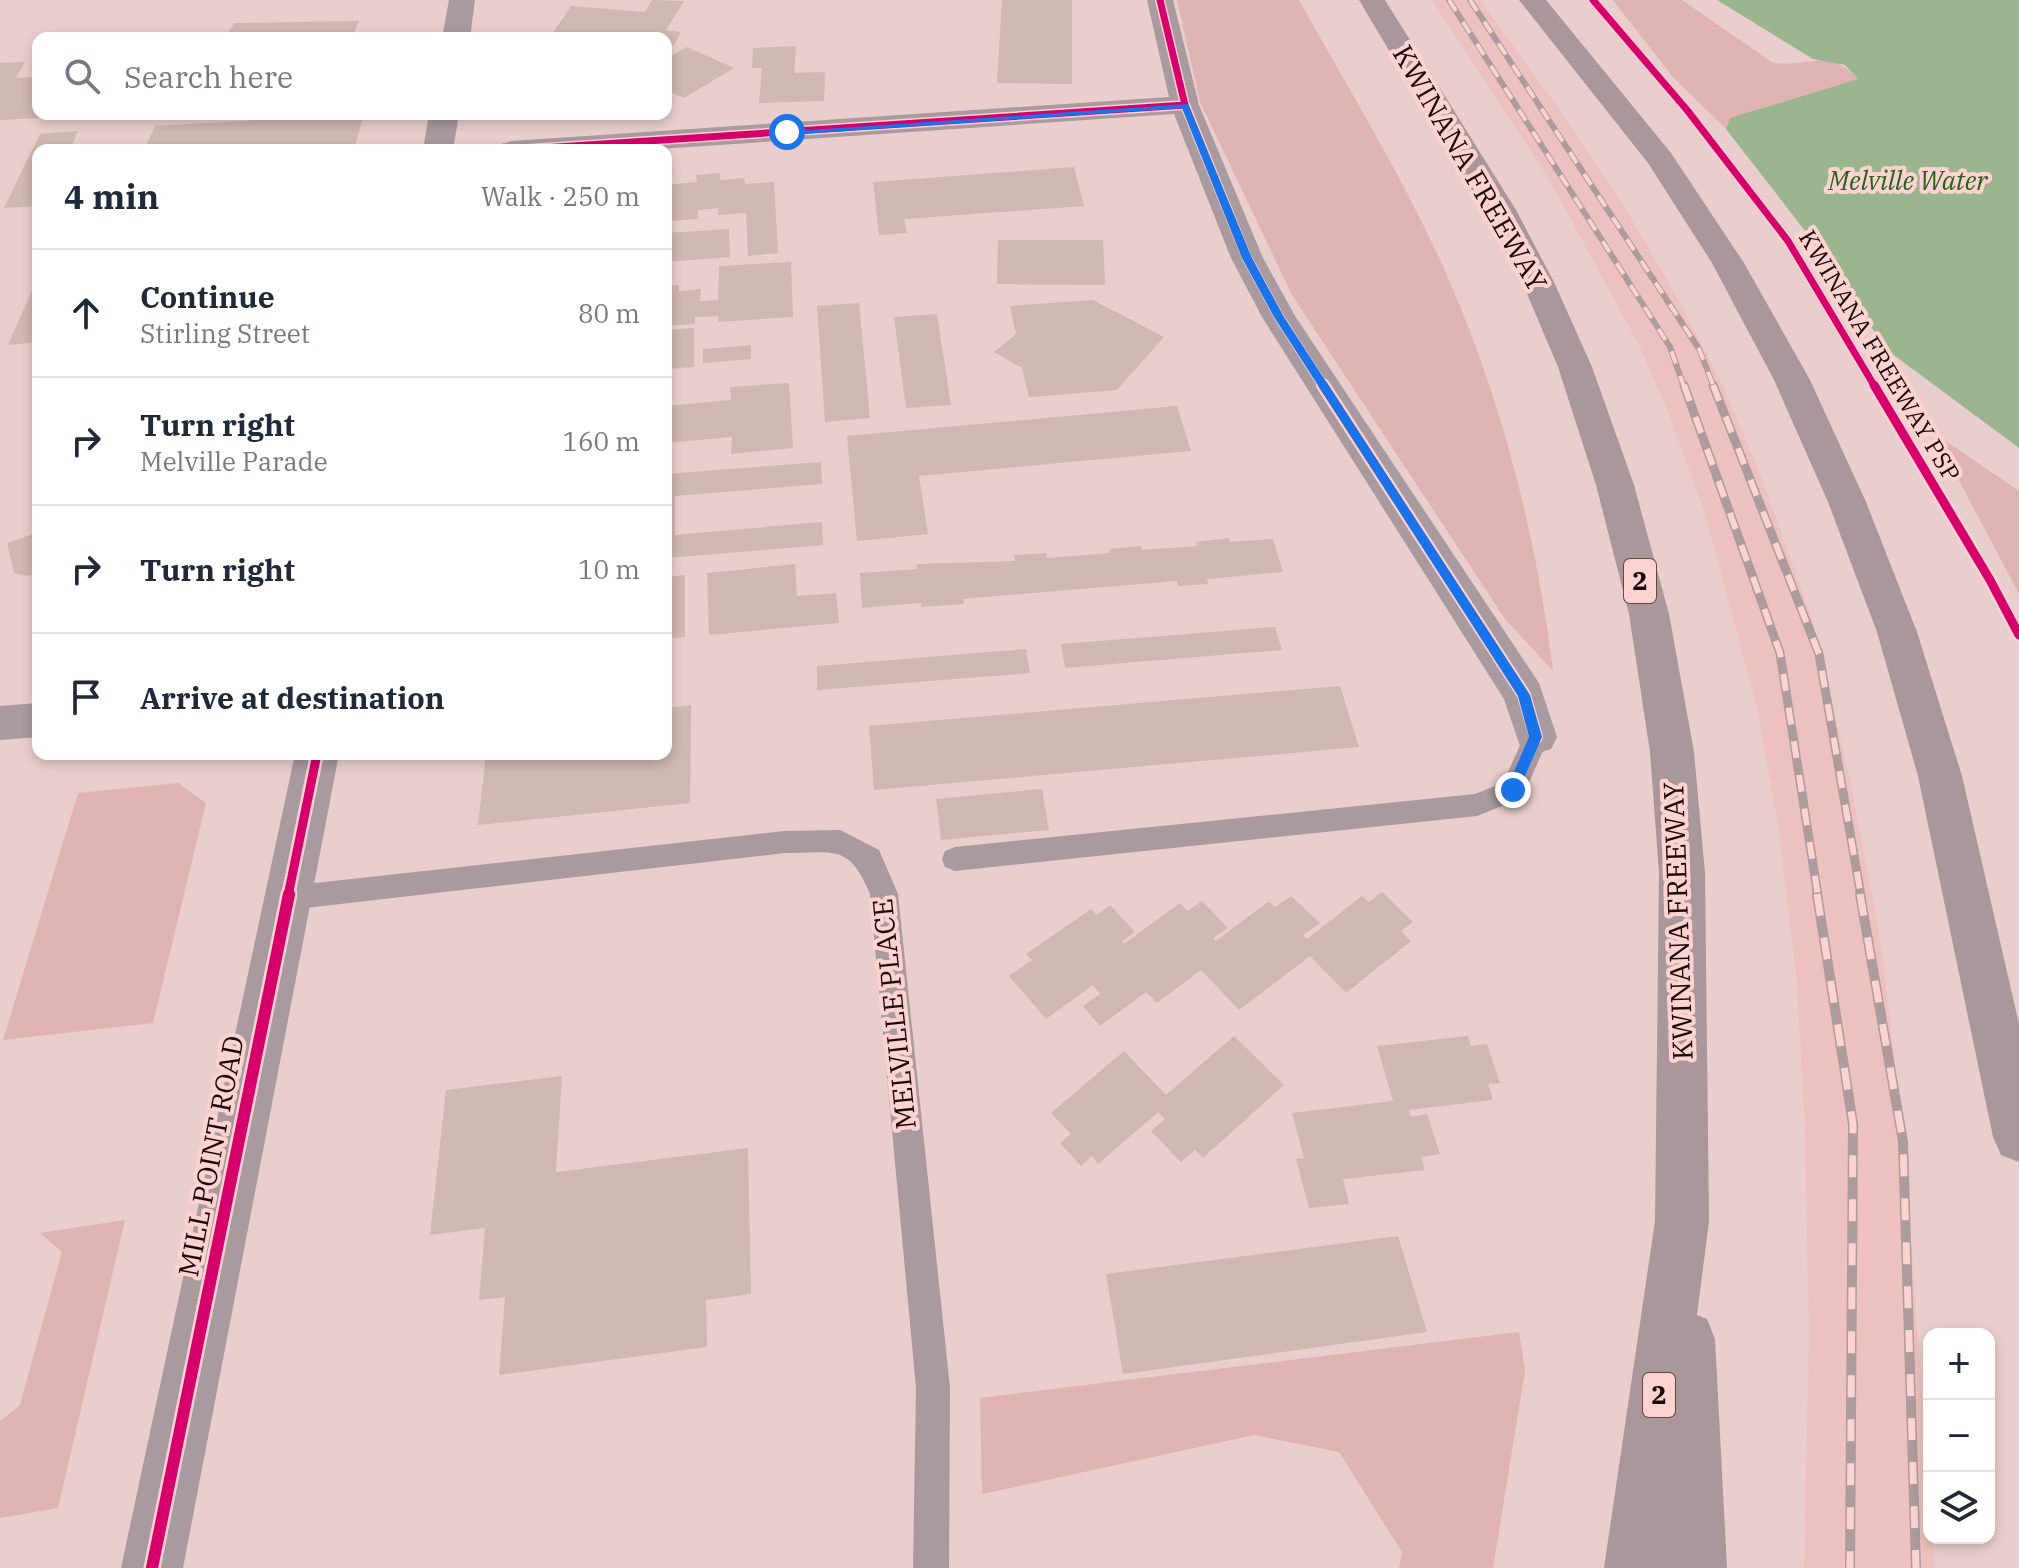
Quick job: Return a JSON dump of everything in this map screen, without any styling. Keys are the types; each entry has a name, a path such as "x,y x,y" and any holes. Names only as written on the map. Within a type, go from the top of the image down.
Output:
{"highway":[{"name":"KWINANA FREEWAY","path":"1372,0 1500,210 1538,282 1575,367 1615,485 1649,614 1672,752 1682,873 1682,1221 1635,1568"},
{"path":"1532,0 1660,159 1728,263 1792,380 1847,502 1897,632 1940,776 2019,1137"},
{"path":"1977,939 2019,1057"},
{"path":"1682,1221 1696,1568"}],"street":[{"path":"457,32 462,0"},
{"path":"1160,0 1185,105 1247,258 1279,317 1524,695 1536,737"},
{"path":"602,144 1185,105"},
{"path":"439,144 443,120"},
{"path":"0,723 32,720"},
{"name":"MILL POINT ROAD","path":"152,1568 316,760"}],"lane":[{"path":"955,859 1477,805 1513,790 1536,737"},
{"name":"MELVILLE PLACE","path":"288,898 785,842 840,841 869,858 884,894 933,1388 931,1568"}],"shaded area":[{"path":"1177,0 1299,0 1376,135 1446,273 1484,370 1526,518 1553,671 1505,619 1292,295 1200,102"},
{"path":"1432,0 1480,0 1626,209 1683,308 1723,386 1762,479 1812,619 1850,780 1881,943 1903,1130 1923,1408 1923,1544 1933,1544 1935,1568 1804,1568 1809,1336 1805,1127 1796,971 1779,832 1758,711 1705,513 1666,407 1640,347 1550,181"},
{"path":"1613,0 1682,0 1773,63 1827,61 1837,63 1859,79 1730,118 1726,129 1672,76"},
{"path":"1934,433 2019,491 2019,594"},
{"path":"178,783 206,803 153,1023 3,1040 78,793"},
{"path":"125,1220 58,1508 0,1518 0,1421 20,1405 62,1252 40,1233"},
{"path":"1519,1332 1525,1371 1493,1568 1399,1568 1402,1552 1339,1452 1254,1435 982,1494 980,1398"}],"water":[{"name":"Melville Water","path":"1717,0 2019,0 2019,448 1887,350 1809,236 1726,129 1730,118 1858,79 1845,65 1813,59"}],"building":[{"path":"652,0 684,1 666,30 681,32 674,45 672,32 553,32 571,6 645,12"},
{"path":"1002,0 1072,0 1072,84 997,83"},
{"path":"359,21 354,32 229,32 234,23"},
{"path":"796,46 794,73 825,72 824,101 759,103 762,68 752,68 753,48"},
{"path":"687,47 734,68 684,98 672,93 672,56"},
{"path":"25,62 16,78 32,77 32,118 0,120 0,63"},
{"path":"260,120 362,120 356,144 147,144 155,126"},
{"path":"78,131 73,144 35,144 40,134"},
{"path":"32,150 32,206 4,208"},
{"path":"1074,167 1084,206 904,219 907,233 879,235 873,182"},
{"path":"720,173 720,180 744,178 745,184 774,182 778,253 748,256 746,213 718,215 718,208 698,210 698,219 672,221 672,184 697,182 696,175"},
{"path":"729,229 730,257 672,262 672,233"},
{"path":"998,240 1103,240 1105,285 997,284"},
{"path":"791,262 793,317 718,322 718,316 695,317 695,324 672,326 672,286 679,285 679,291 701,289 700,301 718,300 719,266"},
{"path":"32,290 32,343 8,345"},
{"path":"1093,300 1164,337 1117,390 1029,397 1022,368 994,352 1016,334 1010,306"},
{"path":"859,303 870,418 825,422 817,306"},
{"path":"937,314 951,405 906,408 894,317"},
{"path":"694,328 694,367 672,369 672,330"},
{"path":"751,345 751,359 703,363 703,349"},
{"path":"789,383 793,448 731,454 732,437 672,442 672,405 731,400 730,387"},
{"path":"1177,406 1191,451 919,476 928,534 857,541 847,436"},
{"path":"821,462 822,484 675,496 675,535 822,522 823,545 672,558 672,474"},
{"path":"32,533 32,575 14,573 7,543"},
{"path":"1229,538 1230,542 1273,539 1283,572 1207,579 1208,584 1178,586 1177,581 963,599 964,604 921,607 921,603 862,608 860,573 917,569 917,564 1015,561 1014,555 1046,553 1047,558 1110,553 1109,549 1141,546 1142,550 1197,546 1196,542"},
{"path":"795,564 797,596 836,593 839,623 709,635 707,573"},
{"path":"685,575 685,637 672,638 672,576"},
{"path":"1275,627 1282,650 1065,668 1061,644"},
{"path":"1026,649 1030,673 817,690 817,666"},
{"path":"1340,686 1359,747 874,790 869,726"},
{"path":"691,705 690,803 478,825 485,760 672,760 672,707"},
{"path":"1042,789 1049,830 941,840 936,799"},
{"path":"1382,892 1413,922 1401,931 1411,941 1346,993 1310,956 1239,1010 1201,970 1157,1003 1146,992 1100,1026 1083,1006 1100,994 1093,985 1046,1019 1009,976 1032,960 1026,954 1091,909 1097,915 1110,905 1135,932 1122,941 1124,944 1180,903 1187,911 1202,901 1228,928 1213,938 1216,941 1269,901 1275,907 1291,896 1320,923 1303,935 1307,939 1362,896 1369,902"},
{"path":"1234,1036 1284,1085 1203,1158 1195,1150 1181,1162 1151,1131 1165,1119 1158,1112 1098,1164 1092,1156 1081,1166 1060,1143 1071,1134 1051,1113 1124,1051 1166,1095"},
{"path":"1468,1036 1471,1046 1487,1044 1500,1083 1488,1084 1493,1100 1409,1110 1411,1117 1427,1114 1440,1154 1421,1157 1425,1170 1343,1179 1349,1204 1309,1208 1296,1159 1304,1158 1292,1113 1393,1101 1377,1046"},
{"path":"562,1076 556,1172 748,1148 751,1294 706,1300 707,1347 499,1375 505,1297 479,1300 485,1228 430,1235 446,1090"},
{"path":"1398,1236 1427,1332 1123,1374 1106,1274"}],"railway":[{"path":"1449,0 1670,347 1684,387"},
{"path":"1470,0 1699,349 1714,387"},
{"path":"1684,385 1780,653 1818,896"},
{"path":"1713,385 1819,654 1861,896"},
{"path":"1817,894 1853,1124 1850,1568"},
{"path":"1860,894 1903,1142 1916,1568"}],"cycle path":[{"path":"1160,0 1185,105 1247,258 1279,317 1524,695 1536,737"},
{"name":"KWINANA FREEWAY PSP","path":"1593,0 1687,110 1788,241 1990,580 2019,635"},
{"path":"602,144 1185,105"},
{"path":"152,1568 316,760"}],"route":[{"path":"787,132 1185,105 1247,258 1279,317 1524,695 1536,737 1513,790"}]}
